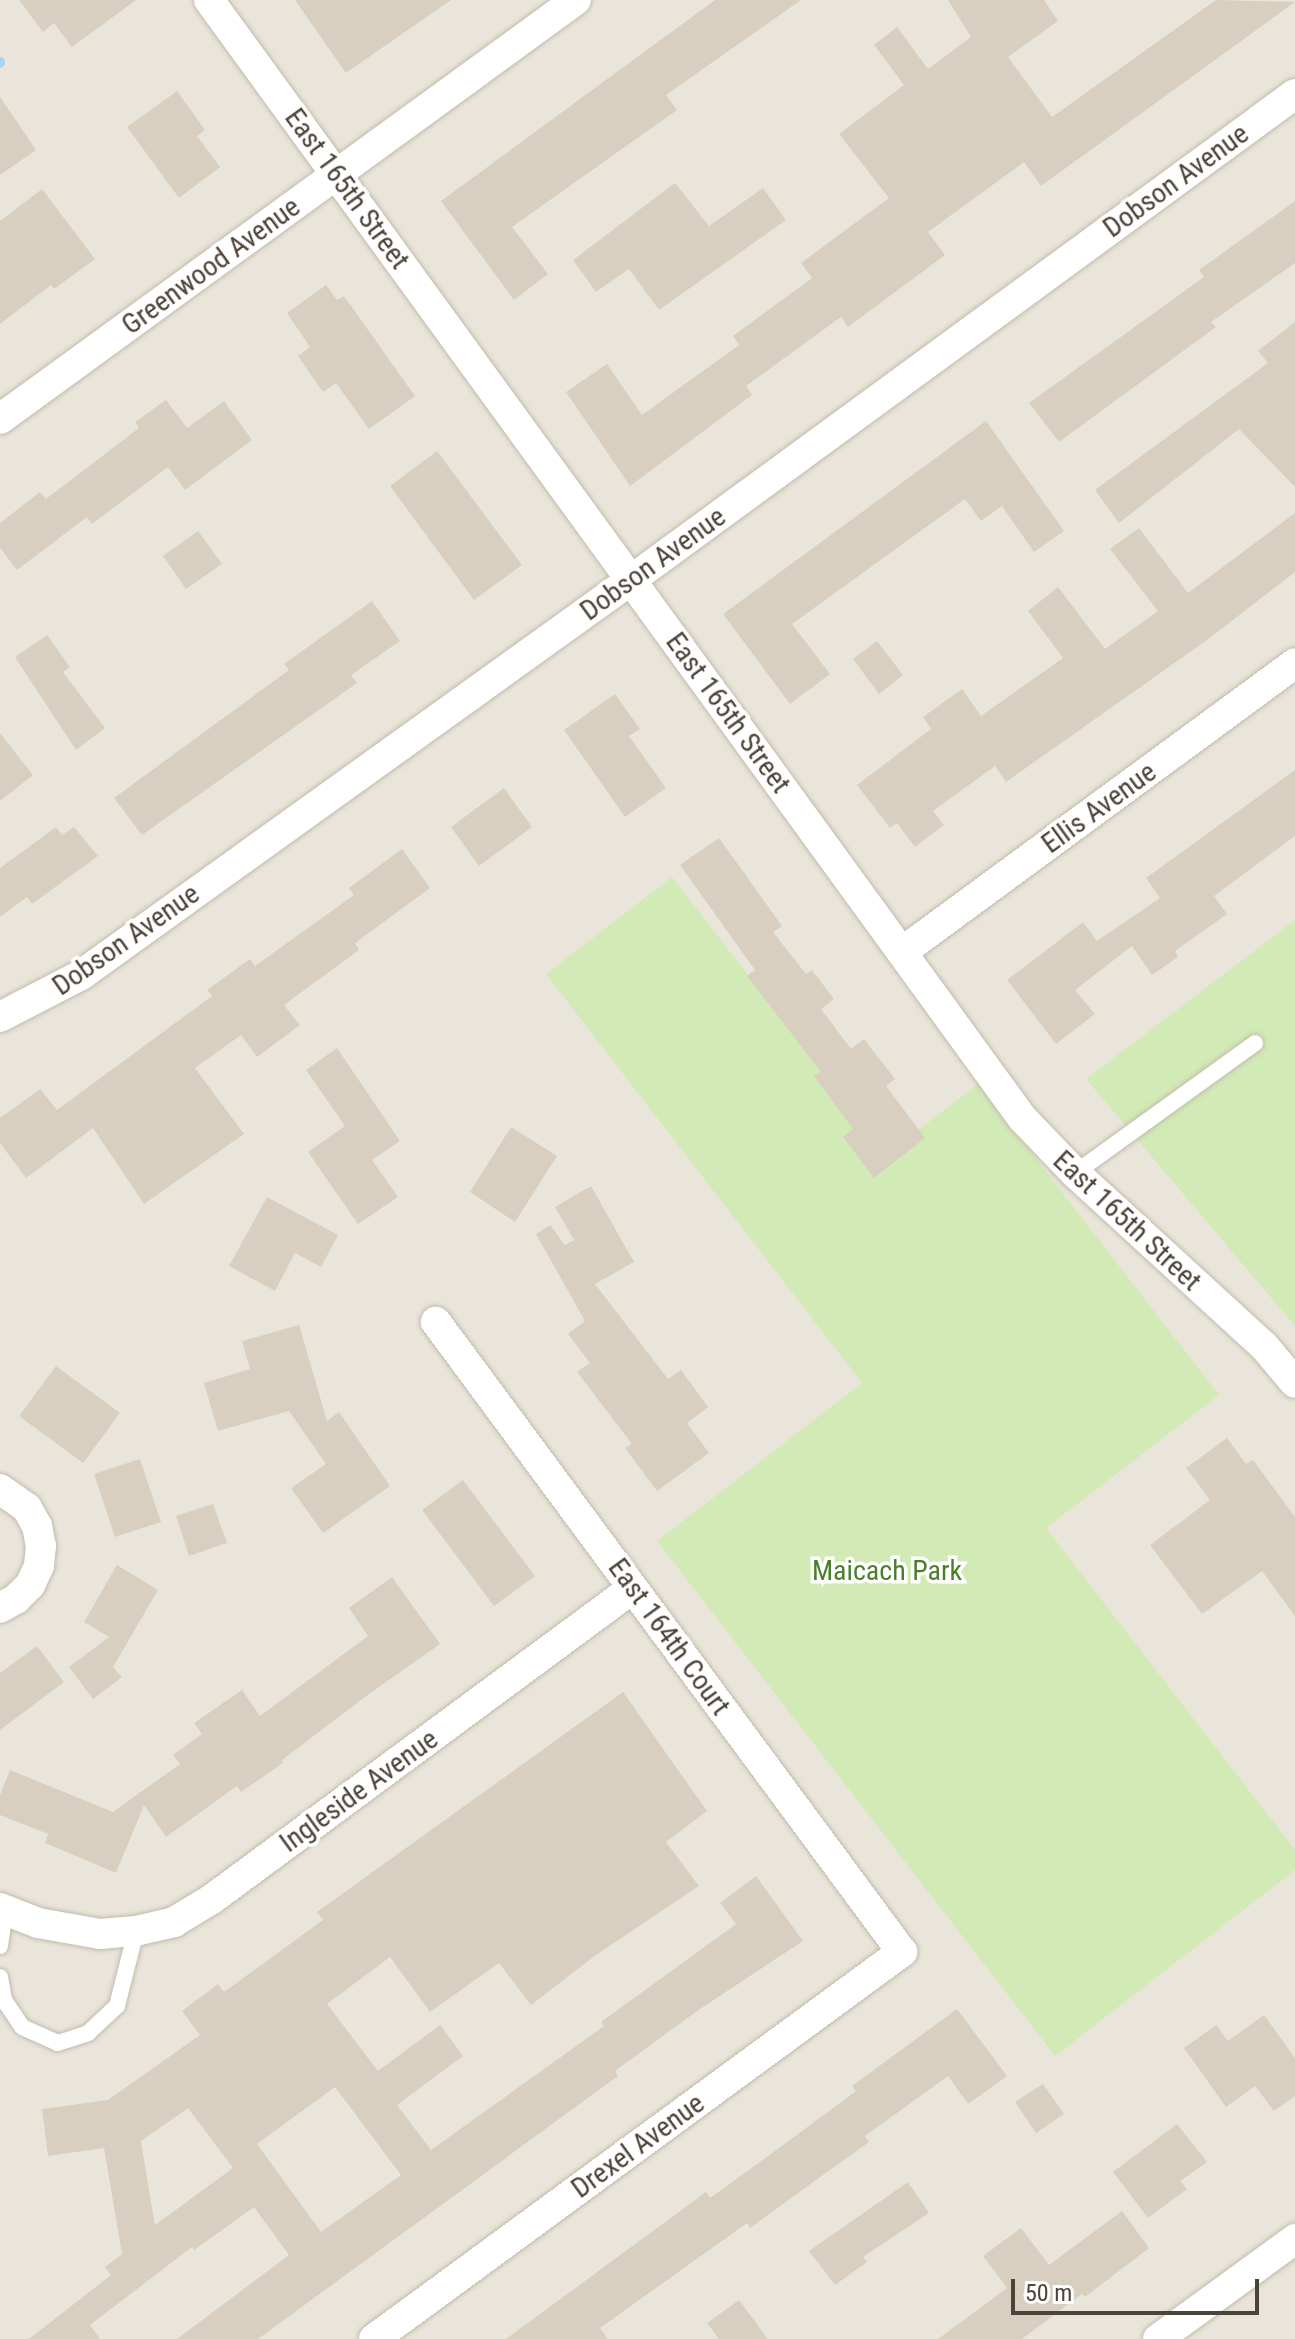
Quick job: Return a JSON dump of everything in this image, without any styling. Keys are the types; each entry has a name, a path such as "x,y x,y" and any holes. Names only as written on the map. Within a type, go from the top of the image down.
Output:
{"street":[{"name":"East 165th Street","path":"209,0 1023,1119 1075,1173 1264,1346 1295,1383"},
{"name":"Greenwood Avenue","path":"0,419 576,0"},
{"name":"Dobson Avenue","path":"0,1017 81,975 631,580 1295,94"},
{"name":"Ellis Avenue","path":"902,952 1295,663"},
{"name":"East 164th Court","path":"436,1322 902,1952"},
{"path":"0,1489 27,1508 37,1526 41,1546 39,1566 30,1585 16,1599 0,1608"},
{"name":"Ingleside Avenue","path":"3,1910 62,1929 100,1934 136,1931 174,1922 212,1899 633,1588"},
{"name":"Drexel Avenue","path":"374,2339 902,1952"},
{"path":"1158,2339 1295,2239"}],"lane":[{"path":"1075,1173 1255,1043"},
{"path":"0,1946 3,1910"},
{"path":"0,1977 4,2000 22,2027 58,2043 88,2033 117,2006 136,1931"}],"shaded area":[{"path":"0,0 1295,0 1295,2339 0,2339"}],"green space":[{"name":"Maicach Park","path":"672,877 887,1154 978,1084 1219,1395 1046,1528 1295,1850 1295,1870 1055,2056 657,1541 862,1383 546,974"},
{"path":"1295,920 1295,1326 1086,1079"}],"building":[{"path":"19,0 136,0 72,47 54,23 43,32"},
{"path":"295,0 451,0 346,73"},
{"path":"715,0 801,0 666,95 677,110 512,227 548,274 514,300 441,201"},
{"path":"948,0 1044,0 1058,21 1008,57 1052,117 1216,0 1295,2 1041,186 1024,162 928,232 945,255 848,327 841,317 746,386 752,395 630,486 566,392 607,364 642,415 739,345 733,336 812,278 801,263 889,198 839,134 904,85 874,45 897,27 928,69 971,37"},
{"path":"177,91 205,130 197,136 220,167 179,198 127,127"},
{"path":"0,97 36,150 0,175"},
{"path":"675,183 709,226 763,188 786,220 659,310 629,269 596,292 573,260"},
{"path":"42,189 95,259 54,289 51,285 0,324 0,221"},
{"path":"1295,201 1295,263 1211,322 1216,327 1059,442 1029,403 1204,277 1199,270"},
{"path":"326,285 337,300 344,296 415,396 369,429 336,383 323,392 298,356 310,347 287,313"},
{"path":"1295,322 1295,487 1239,429 1119,523 1095,490 1268,363 1258,351"},
{"path":"166,400 187,428 224,401 252,440 185,490 168,467 92,524 87,517 17,570 0,548 0,523 40,492 46,499 139,428 135,422"},
{"path":"986,421 1064,531 1034,552 1002,506 981,521 965,499 792,624 830,674 790,704 723,614"},
{"path":"437,451 522,565 474,600 390,486"},
{"path":"1295,513 1295,572 1207,640 1006,782 995,766 933,811 944,825 915,847 897,823 890,828 857,785 931,729 923,717 962,689 981,716 1063,658 1028,611 1058,587 1105,649 1158,611 1110,549 1139,528 1188,593"},
{"path":"198,531 222,564 186,589 163,556"},
{"path":"372,601 400,641 351,675 357,683 142,835 114,798 289,670 284,664"},
{"path":"47,635 70,667 63,672 105,728 76,750 15,657"},
{"path":"877,641 903,675 879,694 853,659"},
{"path":"615,694 640,729 629,736 666,788 625,817 564,730"},
{"path":"0,733 33,775 0,801"},
{"path":"1295,770 1295,836 1214,896 1227,914 1175,951 1178,957 1152,975 1132,946 1075,990 1095,1014 1056,1044 1007,980 1083,922 1097,941 1160,898 1146,878"},
{"path":"504,788 532,827 479,866 451,827"},
{"path":"56,827 62,835 74,827 98,856 32,904 27,897 0,917 0,868"},
{"path":"719,838 782,926 773,932 806,974 812,970 834,999 821,1009 851,1049 864,1039 895,1079 886,1086 925,1138 874,1178 843,1137 853,1129 814,1076 821,1072 747,976 755,970 680,865"},
{"path":"402,849 430,888 355,943 359,950 284,1005 300,1025 257,1057 241,1035 195,1068 244,1134 144,1204 93,1128 26,1178 0,1143 0,1118 40,1089 57,1110 212,996 207,990 250,959 255,966 354,895 349,888"},
{"path":"337,1048 400,1141 372,1160 398,1197 358,1224 308,1152 345,1126 306,1070"},
{"path":"511,1127 557,1156 515,1222 470,1192"},
{"path":"591,1186 634,1262 595,1284 668,1379 681,1370 708,1407 687,1423 709,1453 657,1491 625,1448 632,1444 577,1372 590,1363 568,1334 585,1321 536,1234 550,1225 565,1245 574,1240 555,1207"},
{"path":"267,1197 338,1235 321,1267 295,1253 275,1291 229,1266"},
{"path":"299,1325 327,1421 339,1412 390,1486 323,1533 291,1488 326,1464 289,1411 218,1431 204,1383 250,1369 242,1341"},
{"path":"56,1366 120,1413 83,1463 19,1416"},
{"path":"1227,1438 1246,1464 1253,1460 1295,1517 1295,1616 1262,1571 1202,1614 1150,1545 1210,1500 1186,1468"},
{"path":"140,1459 161,1522 115,1537 94,1474"},
{"path":"463,1480 535,1576 494,1606 422,1510"},
{"path":"213,1504 227,1543 189,1556 176,1516"},
{"path":"117,1565 158,1590 113,1667 122,1677 93,1699 69,1667 109,1637 84,1622"},
{"path":"392,1577 440,1644 369,1694 282,1760 283,1763 241,1792 237,1786 166,1837 144,1805 116,1873 45,1843 48,1834 0,1815 0,1795 10,1770 113,1812 180,1764 173,1755 202,1734 194,1723 242,1690 260,1716 368,1636 349,1608"},
{"path":"37,1646 64,1682 0,1730 0,1673"},
{"path":"623,1692 707,1811 666,1842 699,1886 596,1955 531,2005 499,1963 430,2012 390,1957 327,2004 378,2071 440,2025 463,2056 397,2105 431,2150 604,2026 601,2022 736,1924 720,1903 756,1876 803,1941 697,2011 615,2071 618,2076 258,2339 177,2339 289,2255 254,2207 194,2250 192,2247 90,2325 100,2339 29,2339 111,2275 105,2267 122,2254 104,2148 48,2156 42,2109 108,2100 200,2035 182,2011 218,1984 224,1992 323,1920 317,1912","holes":["335,2087 401,2175 321,2232 257,2144","188,2108 233,2168 155,2225 141,2141"]},
{"path":"957,2009 1007,2076 968,2104 948,2076 865,2136 869,2142 750,2228 747,2223 600,2328 608,2339 506,2339 706,2192 710,2198 775,2151 856,2091 852,2086"},
{"path":"1264,2015 1295,2058 1295,2096 1274,2111 1255,2086 1226,2107 1184,2048 1216,2025 1228,2041"},
{"path":"1043,2084 1064,2114 1036,2133 1015,2102"},
{"path":"1177,2124 1207,2162 1180,2181 1187,2189 1148,2218 1113,2172"},
{"path":"908,2182 929,2213 863,2257 867,2262 835,2285 809,2251"},
{"path":"1122,2211 1149,2248 1085,2297 1082,2294 1022,2339 938,2339 1007,2288 983,2256 1021,2228 1049,2265"},
{"path":"739,2300 768,2339 719,2339 707,2323"}]}
